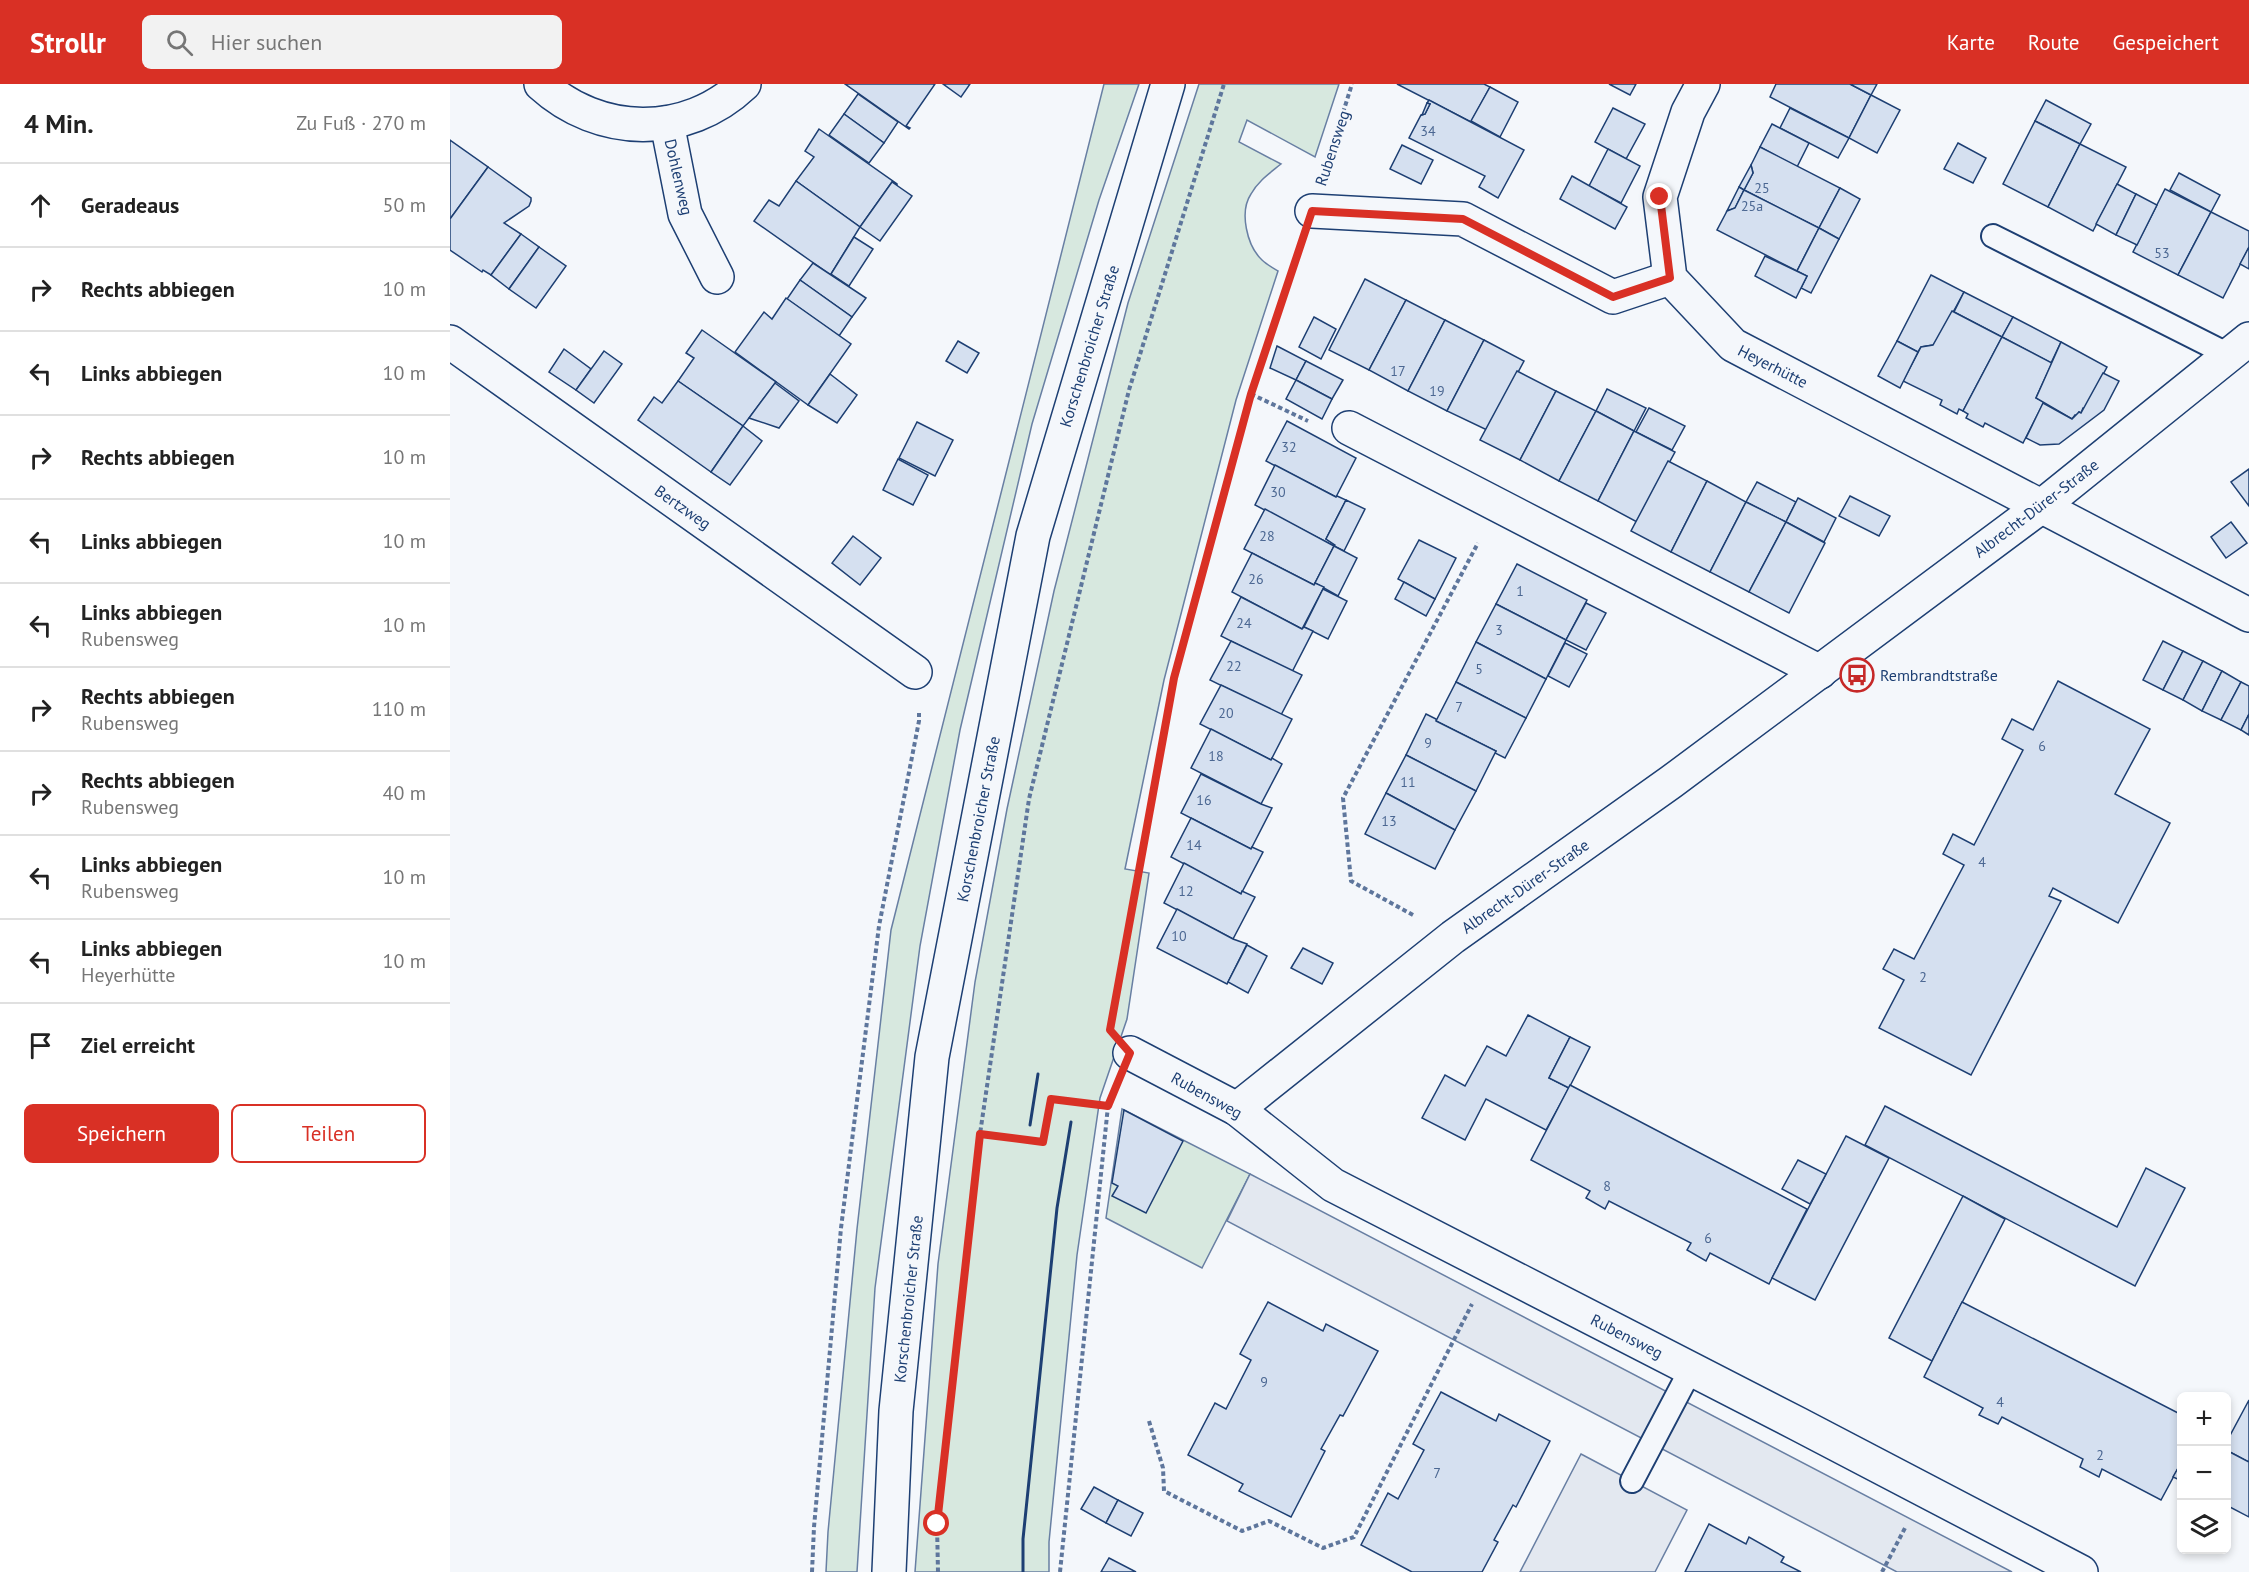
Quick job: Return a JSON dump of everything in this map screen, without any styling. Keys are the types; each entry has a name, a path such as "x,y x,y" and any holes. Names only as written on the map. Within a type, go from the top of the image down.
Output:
{"street":[{"path":"542,84 557,98 592,117 638,126 667,123"},
{"name":"Dohlenweg","path":"717,277 685,214 667,123 713,106 744,84"},
{"name":"Korschenbroicher Straße","path":"889,1572 896,1411 932,1057 1032,537 1168,84"},
{"path":"1670,278 1660,197 1688,112 1703,84"},
{"name":"Rubensweg","path":"1312,211 1463,219 1613,297 1670,278"},
{"name":"Heyerhütte","path":"1670,278 1733,345 2043,505"},
{"name":"Bertzweg","path":"450,342 915,672"},
{"name":"Albrecht-Dürer-Straße","path":"1237,1109 1453,937 1671,782 2043,505 2239,347"},
{"path":"1349,428 1820,672"},
{"path":"2043,505 2249,615"},
{"name":"Rubensweg","path":"1130,1053 1237,1109 1334,1185 2081,1572"}],"lane":[{"path":"1993,236 2239,347"},
{"path":"1632,1481 1691,1369"}],"path":[{"path":"938,1572 937,1524 980,1134 1029,799 1129,390 1224,84"},
{"name":"Rubensweg","path":"1130,1053 1110,1030 1174,678 1251,394 1352,84"},
{"path":"1251,394 1327,429 1349,428"},
{"path":"1453,937 1351,881 1343,798 1498,505"},
{"path":"812,1572 841,1228 879,926 919,721 915,672"},
{"path":"1060,1572 1108,1106 1130,1053"},
{"path":"980,1134 1043,1142 1051,1099 1108,1106"},
{"path":"1149,1421 1163,1468 1164,1491 1242,1531 1269,1521 1323,1548 1354,1537 1491,1266"}],"shaded area":[{"path":"1104,84 1139,84 1099,200 1032,424 960,730 920,946 875,1288 857,1572 826,1572 857,1229 891,930"},
{"path":"1199,84 1339,84 1315,157 1247,120 1239,142 1281,164 1254,189 1247,201 1245,219 1249,238 1257,254 1278,271 1236,400 1164,680 1125,869 1149,873 1127,1019 1100,1098 1077,1255 1049,1542 1049,1572 915,1572 938,1264 975,982 1007,809 1054,591 1128,303"},
{"path":"1122,1109 1250,1174 1202,1268 1106,1218"},
{"path":"1250,1174 2012,1572 1897,1572 1227,1221"},
{"path":"1581,1454 1687,1510 1655,1572 1520,1572"}],"building":[{"path":"845,84 935,84 906,126 909,129"},
{"path":"943,84 970,84 961,97"},
{"path":"1397,84 1484,84 1490,87 1471,122"},
{"path":"1609,84 1636,84 1630,95"},
{"path":"1776,84 1850,84 1871,95 1849,138 1770,97"},
{"path":"1850,84 1877,84 1871,95"},
{"path":"1490,87 1518,102 1500,137 1471,121"},
{"path":"858,94 898,122 884,143 844,114"},
{"path":"1871,95 1900,110 1877,153 1849,138"},
{"path":"1429,100 1524,150 1498,198 1479,187 1485,176 1409,138 1421,115 1425,114 1430,104 1427,103"},
{"path":"2046,100 2091,124 2080,144 2035,121"},
{"path":"1427,103 1430,104 1425,114 1422,115"},
{"path":"1613,108 1645,124 1626,159 1595,142"},
{"path":"1790,108 1849,138 1838,158 1780,128"},
{"path":"844,114 884,143 869,163 829,135"},
{"path":"2035,121 2080,144 2048,207 2003,184"},
{"path":"1772,124 1809,143 1797,167 1760,147"},
{"path":"819,129 897,184 892,182 860,227 796,181 814,157 805,151"},
{"path":"450,140 488,167 450,219"},
{"path":"1958,143 1986,158 1973,183 1944,169"},
{"path":"2080,144 2126,167 2093,231 2048,207"},
{"path":"1402,145 1433,160 1421,184 1390,169"},
{"path":"1760,147 1840,188 1819,228 1744,190 1753,173 1751,165"},
{"path":"1608,149 1640,166 1621,203 1589,186"},
{"path":"1751,165 1753,173 1744,190 1739,187"},
{"path":"488,167 531,198 529,206 504,223 521,234 491,275 483,270 482,272 450,250 450,219"},
{"path":"2179,173 2220,195 2211,212 2170,190"},
{"path":"1572,176 1627,207 1615,229 1560,199"},
{"path":"796,181 860,227 831,274 832,276 754,221 769,200 779,206"},
{"path":"892,182 912,196 880,241 860,227"},
{"path":"2117,184 2136,194 2116,235 2096,224"},
{"path":"1739,187 1744,190 1735,208 1727,211"},
{"path":"1840,188 1860,199 1839,239 1819,228"},
{"path":"2165,189 2211,212 2178,275 2133,252"},
{"path":"1744,190 1819,228 1797,271 1717,230 1727,211 1735,208"},
{"path":"2136,194 2157,205 2137,245 2116,235"},
{"path":"2211,212 2249,231 2249,247 2223,298 2178,275"},
{"path":"1819,228 1839,239 1811,293 1801,288 1807,276 1797,271"},
{"path":"521,234 539,247 509,289 491,275"},
{"path":"854,237 873,249 849,286 831,274"},
{"path":"539,247 566,266 536,308 509,289"},
{"path":"2249,247 2249,269 2240,264"},
{"path":"1765,256 1807,276 1796,298 1755,276"},
{"path":"813,263 866,298 852,317 800,280"},
{"path":"1931,275 1964,292 1939,338 1933,345 1921,347 1918,352 1897,341"},
{"path":"1365,279 1406,300 1369,370 1329,350"},
{"path":"800,280 852,317 839,336 787,299"},
{"path":"1964,292 2013,317 2002,337 1954,312"},
{"path":"786,298 851,344 808,405 735,352 764,312 772,319"},
{"path":"1406,300 1445,320 1408,391 1369,370"},
{"path":"1952,311 2002,337 1963,411 1959,409 1957,414 1940,405 1942,400 1903,381 1921,347 1933,345"},
{"path":"1314,317 1336,329 1321,359 1299,347"},
{"path":"2013,317 2061,342 2051,363 2002,337"},
{"path":"1445,320 1484,340 1447,411 1408,391"},
{"path":"702,330 776,382 743,426 678,381 694,358 686,353"},
{"path":"2002,337 2052,363 2036,398 2044,402 2023,443 1985,423 1983,427 1966,418 1968,414 1963,411"},
{"path":"1484,340 1524,361 1487,430 1447,411"},
{"path":"958,341 979,353 967,373 946,361"},
{"path":"1897,341 1918,352 1900,388 1878,376"},
{"path":"2061,342 2107,367 2085,408 2072,419 2036,398"},
{"path":"1277,346 1306,361 1296,380 1270,368"},
{"path":"564,349 591,369 576,390 549,372"},
{"path":"604,351 622,364 594,403 576,390"},
{"path":"1306,361 1343,380 1332,399 1296,380"},
{"path":"1517,371 1556,391 1520,460 1480,440"},
{"path":"2103,373 2119,381 2104,410 2059,444 2040,445 2026,438 2043,403 2072,419 2079,412 2081,413"},
{"path":"830,374 857,395 837,423 808,405"},
{"path":"1296,380 1332,399 1322,419 1286,399"},
{"path":"678,381 743,426 711,472 638,420 654,397 662,403"},
{"path":"775,383 799,401 779,428 749,418"},
{"path":"1607,389 1646,408 1634,431 1596,411"},
{"path":"1556,391 1596,411 1559,481 1520,460"},
{"path":"1649,408 1685,426 1672,450 1636,432"},
{"path":"1596,411 1634,431 1598,501 1559,481"},
{"path":"1287,421 1356,458 1336,497 1266,461"},
{"path":"917,422 953,440 935,476 899,458"},
{"path":"743,426 762,441 730,485 711,472"},
{"path":"1634,431 1675,452 1637,522 1598,501"},
{"path":"898,459 928,475 913,505 883,490"},
{"path":"1668,461 1707,481 1671,552 1631,531"},
{"path":"1275,465 1346,500 1326,539 1334,546 1255,505"},
{"path":"2249,469 2249,506 2231,482"},
{"path":"1707,481 1746,502 1710,572 1671,552"},
{"path":"1757,482 1796,502 1786,522 1746,502"},
{"path":"1850,496 1890,516 1879,536 1839,516"},
{"path":"1798,498 1836,518 1824,542 1786,522"},
{"path":"1346,500 1365,509 1344,551 1326,539"},
{"path":"1746,502 1786,522 1749,592 1710,572"},
{"path":"1265,509 1334,546 1314,585 1244,549"},
{"path":"1786,522 1825,543 1789,613 1749,592"},
{"path":"2231,522 2247,543 2226,558 2211,537"},
{"path":"853,536 881,558 860,585 832,563"},
{"path":"1419,540 1456,558 1435,599 1398,579"},
{"path":"1334,546 1357,558 1338,596 1315,583"},
{"path":"1252,553 1314,585 1315,583 1324,587 1302,629 1232,592"},
{"path":"1517,564 1587,600 1566,640 1496,604"},
{"path":"1404,582 1435,599 1426,616 1395,599"},
{"path":"1323,589 1347,601 1328,639 1304,627"},
{"path":"1241,597 1302,629 1304,627 1313,631 1292,672 1221,636"},
{"path":"1586,603 1606,613 1586,650 1566,640"},
{"path":"1496,604 1566,640 1546,679 1476,642"},
{"path":"1231,641 1302,675 1281,715 1210,680"},
{"path":"2163,641 2183,651 2163,690 2143,680"},
{"path":"1476,642 1546,679 1526,718 1456,682"},
{"path":"1565,643 1587,654 1569,687 1548,676"},
{"path":"2183,651 2203,661 2183,700 2163,690"},
{"path":"2203,661 2222,671 2202,711 2183,700"},
{"path":"2222,671 2241,682 2221,720 2202,711"},
{"path":"2058,681 2150,729 2115,794 2170,823 2118,923 2053,888 2049,896 2061,901 1971,1075 1879,1028 1904,980 1883,969 1894,949 1914,959 1964,865 1943,854 1953,834 1974,845 2023,750 2002,739 2012,719 2033,730"},
{"path":"1456,682 1526,718 1505,758 1495,753 1496,751 1436,721"},
{"path":"2241,682 2249,686 2249,714 2241,730 2221,720"},
{"path":"1221,685 1292,719 1271,760 1200,724"},
{"path":"1426,714 1496,751 1476,791 1406,755"},
{"path":"2249,714 2249,735 2241,730"},
{"path":"1211,729 1282,764 1261,804 1191,768"},
{"path":"1406,755 1476,791 1455,830 1386,793"},
{"path":"1201,774 1272,808 1251,849 1181,813"},
{"path":"1386,793 1455,830 1435,869 1365,834"},
{"path":"1191,818 1251,849 1252,847 1263,852 1241,894 1171,857"},
{"path":"1184,863 1241,894 1242,891 1255,897 1233,939 1164,903"},
{"path":"1177,909 1247,944 1227,984 1157,948"},
{"path":"1247,945 1267,956 1248,993 1228,982"},
{"path":"1303,948 1333,963 1322,984 1291,968"},
{"path":"1528,1015 1570,1037 1549,1078 1569,1088 1546,1130 1486,1099 1465,1140 1422,1118 1445,1075 1465,1086 1487,1046 1506,1056"},
{"path":"1570,1037 1590,1047 1569,1088 1549,1078"},
{"path":"1570,1085 1807,1209 1769,1284 1710,1253 1706,1261 1687,1250 1691,1243 1609,1201 1605,1209 1586,1198 1590,1191 1531,1160"},
{"path":"1885,1106 2117,1227 2146,1168 2185,1188 2135,1286 1865,1145"},
{"path":"1124,1110 1183,1141 1146,1213 1112,1196 1118,1186 1112,1183"},
{"path":"1846,1136 1889,1158 1815,1300 1772,1278"},
{"path":"1798,1160 1826,1174 1810,1204 1782,1189"},
{"path":"1963,1196 2005,1219 1932,1361 1889,1338"},
{"path":"1268,1302 1323,1331 1326,1324 1378,1351 1343,1416 1340,1415 1321,1449 1325,1451 1291,1517 1239,1491 1243,1484 1188,1455 1215,1403 1226,1409 1251,1360 1240,1354"},
{"path":"1962,1302 2177,1412 2177,1470 2161,1500 2102,1469 2099,1477 2080,1467 2083,1459 2002,1417 1998,1424 1979,1415 1983,1408 1924,1377"},
{"path":"1441,1392 1496,1421 1499,1414 1550,1441 1516,1507 1513,1505 1494,1540 1498,1542 1482,1572 1412,1572 1361,1545 1388,1493 1398,1499 1424,1450 1413,1444"},
{"path":"2249,1400 2249,1462 2231,1453 2231,1434"},
{"path":"2231,1453 2249,1462 2249,1517 2231,1508"},
{"path":"1094,1487 1118,1500 1106,1523 1081,1509"},
{"path":"1118,1500 1143,1513 1131,1536 1106,1523"},
{"path":"1709,1524 1746,1544 1749,1537 1784,1557 1781,1562 1801,1572 1685,1572"},
{"path":"1109,1558 1136,1572 1101,1572"}],"wall":[{"path":"1030,1125 1038,1074"},
{"path":"1023,1572 1023,1539 1057,1208 1071,1122"}],"place":[{"name":"Rembrandtstraße","path":"1857,675"}],"route":[{"path":"937,1524 980,1134 1043,1142 1051,1099 1108,1106 1130,1053 1110,1030 1174,678 1251,394 1312,211 1463,219 1613,297 1670,278 1660,197"}]}
